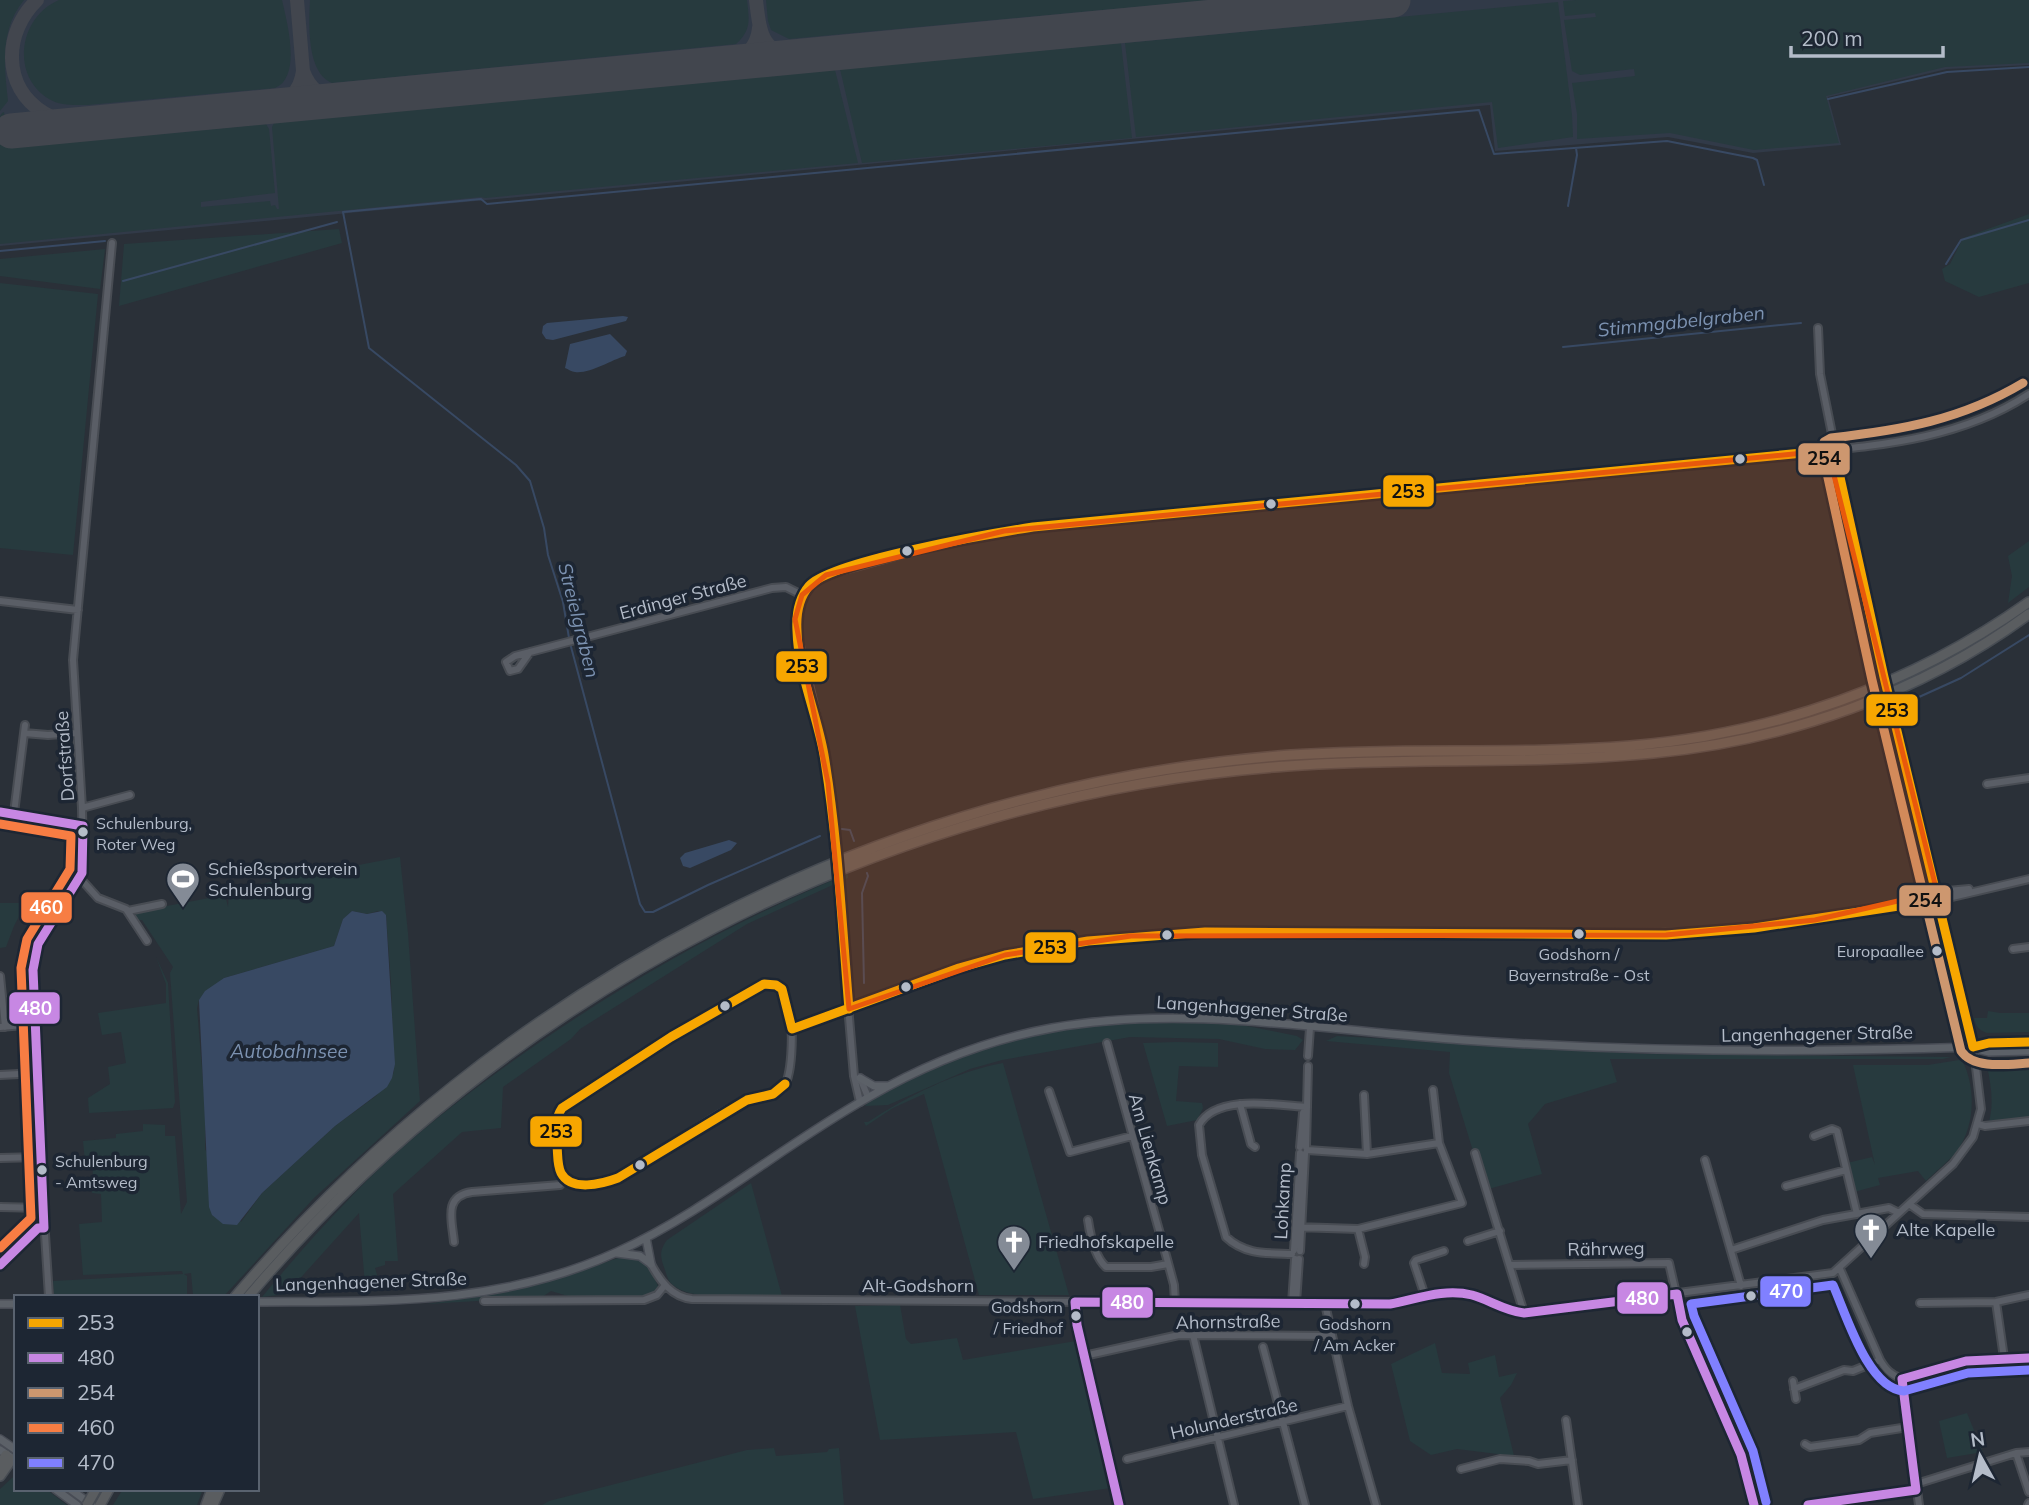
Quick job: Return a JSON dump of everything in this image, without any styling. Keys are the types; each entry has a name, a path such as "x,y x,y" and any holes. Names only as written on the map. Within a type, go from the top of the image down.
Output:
{"highway":[{"path":"249,1295 258,1277 321,1202 372,1153 499,1049 577,995 657,947 740,904 851,855 936,825 1021,800 1175,769 1289,755 1358,751 1631,746 1743,729 1819,709 1898,678 1977,636 2029,602"},
{"path":"237,1295 387,1153 463,1089 554,1023 632,973 720,925 757,906 859,863 963,827 1024,810 1154,782 1226,772 1357,762 1615,756 1693,748 1745,739 1821,719 1903,687 1983,645 2029,614"},
{"path":"0,1464 11,1454"},
{"path":"0,1476 11,1454"},
{"path":"100,1505 109,1491"}],"main road":[{"name":"Langenhagener Straße","path":"259,1302 390,1301 477,1294 544,1279 616,1253 646,1238 720,1194 887,1086 937,1062 987,1043 1051,1028 1142,1018 1219,1020 1467,1040 1636,1049 1795,1052 1973,1047 1989,1043 2029,1042"},
{"name":"Langenhagener Straße","path":"1973,1047 1989,1052 2029,1051"},
{"path":"860,1078 874,1086 887,1086"},
{"path":"646,1238 649,1262"},
{"path":"637,1243 649,1262"},
{"path":"616,1253 640,1256 649,1262"},
{"path":"0,1439 11,1454"},
{"path":"58,1491 77,1505"},
{"path":"72,1491 90,1505"}],"street":[{"name":"Dorfstraße","path":"49,1295 40,1157 33,970 35,953 45,930 80,878 83,865 73,660 112,243"},
{"path":"1818,328 1820,374 1851,532 1973,1047 1981,1100 1978,1124 1985,1126 2029,1121"},
{"path":"860,1102 854,1076 828,783 819,727 796,630 796,612 802,595 817,579 840,570 961,539 1023,528 1834,450 1910,440 1946,432 1987,417 2029,394"},
{"name":"Erdinger Straße","path":"530,652 779,586 802,595"},
{"path":"0,601 78,610"},
{"path":"14,813 25,729 48,735 77,733"},
{"path":"1987,784 2029,778"},
{"path":"82,808 130,795"},
{"path":"0,812 83,825"},
{"path":"80,878 98,898 128,911 147,941"},
{"path":"792,1029 933,977 1003,956 1052,946 1131,936 1205,932 1666,935 1750,929 1888,907 2029,879"},
{"path":"128,911 162,904"},
{"path":"2013,949 2029,947"},
{"path":"0,976 2,1027 36,1024"},
{"path":"769,983 776,985 784,994 792,1029 788,1074 779,1091 747,1100 618,1178 580,1184 565,1178 559,1168 555,1125 559,1111 597,1084 688,1026 754,988 769,983"},
{"path":"1308,1056 1310,1028"},
{"name":"Am Lienkamp","path":"1107,1043 1174,1285 1175,1303"},
{"name":"Lohkamp","path":"1294,1303 1308,1066"},
{"path":"854,1067 868,1097"},
{"path":"0,1075 38,1073"},
{"path":"1299,1227 1358,1229 1462,1203 1439,1143 1433,1090"},
{"path":"1049,1091 1070,1152 1132,1136"},
{"path":"1364,1095 1367,1154"},
{"path":"1240,1104 1251,1144 1255,1147"},
{"path":"1296,1254 1247,1251 1235,1246 1226,1237 1221,1228 1202,1155 1199,1125 1208,1113 1240,1104 1307,1107"},
{"name":"Alt-Godshorn","path":"666,1286 677,1295 692,1299 1175,1303 1390,1304 1449,1292 1462,1293 1524,1313 1824,1275 1840,1269 1959,1157 1973,1137 1978,1124"},
{"path":"1814,1136 1836,1130 1857,1214"},
{"path":"1304,1150 1367,1154 1439,1143"},
{"path":"1475,1153 1524,1313"},
{"path":"0,1158 40,1157"},
{"path":"1706,1160 1741,1286"},
{"path":"1786,1186 1846,1170"},
{"path":"454,1242 451,1209 453,1202 460,1195 560,1185 565,1178"},
{"path":"1909,1204 1923,1214 2029,1217"},
{"path":"0,1207 43,1208"},
{"path":"1731,1250 1823,1220 1889,1208 1899,1213"},
{"path":"1088,1220 1101,1262 1107,1266 1151,1267 1168,1264"},
{"path":"0,1265 38,1228 44,1228"},
{"path":"1358,1229 1364,1264"},
{"path":"1468,1241 1500,1231"},
{"path":"1425,1296 1414,1263 1444,1251"},
{"path":"484,1301 644,1300 657,1295 666,1286 649,1262"},
{"name":"Rährweg","path":"1510,1265 1669,1263 1682,1320 1741,1455 1754,1505"},
{"path":"1840,1269 1880,1360 1885,1369 1894,1376 1902,1379 1966,1361 2029,1358"},
{"path":"1920,1303 1996,1302 2029,1295"},
{"path":"1075,1302 1076,1322 1119,1505"},
{"path":"1996,1302 2004,1358"},
{"path":"1325,1304 1376,1505"},
{"path":"1193,1335 1234,1505"},
{"name":"Ahornstraße","path":"1084,1356 1173,1336 1332,1336"},
{"path":"1262,1347 1305,1505"},
{"path":"1794,1389 1880,1360"},
{"path":"1902,1379 1919,1505"},
{"path":"1793,1381 1796,1399"},
{"name":"Holunderstraße","path":"1127,1459 1349,1406"},
{"path":"1566,1420 1578,1505"},
{"path":"1805,1444 1810,1447 1858,1440 1870,1433 1908,1427"},
{"path":"1808,1505 1860,1502 1916,1487 2016,1453 2029,1452"},
{"path":"2016,1453 2029,1492"},
{"path":"1461,1469 1500,1459 1538,1464 1572,1460"}],"highlighted area":[{"path":"1834,450 1831,463 1937,892 1815,920 1666,935 1131,936 1005,955 849,1009 828,783 795,619 802,595 826,575 1004,531"}],"shaded area":[{"path":"0,0 2029,0 2029,65 1947,69 1828,97 1841,145 1753,153 1668,137 1495,151 1490,105 0,246"}],"green space":[{"path":"0,0 24,0 16,11 7,35 5,74 8,101 0,111"},
{"path":"59,0 282,0 290,48 288,73 283,82 275,88 87,105 58,103 37,89 28,76 24,47 35,19 45,8"},
{"path":"310,0 747,0 749,19 745,34 736,44 332,83 317,69 313,58"},
{"path":"766,0 1211,0 789,39 771,30"},
{"path":"2029,0 2029,63 1945,67 1826,96 1839,143 1754,150 1670,133 1577,139 1577,114 1572,83 1635,76 1634,69 1580,75 1572,71 1564,20 1596,17 1595,13 1565,16 1563,1"},
{"path":"1558,2 1573,137 1498,148 1492,102 1136,137 1125,43"},
{"path":"1121,43 1132,138 862,163 840,69"},
{"path":"835,70 858,163 0,244 0,116 4,112 5,120 1,120 3,142 7,142 8,148 266,124 269,129 275,193 201,202 201,207 270,201 271,206 275,205 279,209 272,127 274,123"},
{"path":"2029,214 2029,283 1979,297 1945,281 1942,269 1950,264 1963,238"},
{"path":"339,229 342,243 119,306 124,244"},
{"path":"105,249 100,289 0,276 0,259"},
{"path":"0,283 98,294 73,555 0,548"},
{"path":"2029,541 2029,587 2008,603 2012,576 2008,556"},
{"path":"400,857 420,1101 314,1198 225,1295 193,1295 191,1273 184,1274 187,1276 187,1294 54,1295 53,1281 183,1274 182,1271 83,1275 79,1224 102,1222 101,1194 92,1193 93,1165 85,1162 83,1141 116,1138 116,1134 143,1131 143,1124 165,1125 165,1136 175,1136 181,1214 187,1202 170,973 173,967 142,920 137,920 135,912 225,895 228,907 229,890","holes":["352,911 367,914 378,911 386,915 394,1072 376,1096 335,1126 262,1193 241,1222 205,1149 205,1106 197,1008 199,1000 224,978 334,946 343,919"]},
{"path":"848,874 848,878 747,924 580,1029 571,1039 503,1087 501,1128 462,1132 393,1194 398,1261 385,1261 385,1265 375,1268 378,1278 371,1278 372,1285 365,1285 359,1213 286,1294 262,1297 327,1222 367,1181 441,1115 499,1071 582,1014 668,962 756,915"},
{"path":"0,903 26,903 6,947 0,948"},
{"path":"156,957 168,983 175,1102 173,1108 89,1113 88,1098 110,1084 108,1067 126,1063 121,1032 102,1035 98,1013 166,1003 166,984"},
{"path":"1988,1011 2029,1013 2029,1032 1984,1032 1974,1018 1987,1018"},
{"path":"1141,1021 1242,1025 1297,1036 1303,1040 1295,1050 1265,1049 1219,1039 1130,1037 1002,1060 970,1069 888,1105 865,1106 880,1093 938,1065 994,1046 1081,1027"},
{"path":"1337,1036 1646,1054 1951,1057 1610,1059 1617,1082 1545,1104 1528,1124 1542,1174 1485,1190 1449,1073 1450,1052 1326,1041"},
{"path":"1143,1043 1218,1043 1218,1067 1179,1066 1176,1101 1202,1103 1203,1108 1197,1120 1167,1126"},
{"path":"2029,1057 2029,1117 1989,1122 1991,1094 1987,1066 1995,1058"},
{"path":"1959,1060 1963,1062 1967,1073 1972,1107 1967,1130 1957,1151 1926,1181 1918,1171 1878,1178 1880,1185 1854,1192 1847,1163 1872,1157 1875,1165 1853,1065 1928,1065"},
{"path":"1003,1063 1069,1295 979,1295 924,1094 893,1108 866,1126 864,1122 950,1079"},
{"path":"751,1183 782,1296 709,1296 695,1294 673,1285 661,1258 667,1240"},
{"path":"624,1256 637,1259 646,1265 658,1286 657,1292 649,1297 571,1297 551,1291 542,1297 427,1304 501,1293 543,1283"},
{"path":"900,1305 906,1339 911,1344 957,1338 963,1360 1076,1341 1111,1488 1033,1499 1016,1432 880,1440 855,1306"},
{"path":"1435,1343 1442,1373 1470,1374 1468,1363 1495,1355 1499,1377 1517,1373 1500,1398 1514,1456 1457,1449 1431,1455 1410,1441 1391,1364"},
{"path":"1967,1413 1983,1452 1947,1458 1939,1421"},
{"path":"774,1448 776,1456 827,1452 829,1449 839,1448 844,1505 542,1505 747,1450"},
{"path":"13,1477 14,1491 49,1491 67,1505 0,1505 0,1489"},
{"path":"122,1491 202,1491 197,1505 113,1505"}],"water":[{"path":"628,317 626,321 553,340 546,339 542,333 543,326 547,323"},
{"path":"610,334 627,351 625,356 587,371 574,372 565,368 570,344"},
{"path":"729,840 737,843 731,850 690,868 683,866 680,858 685,853"},
{"name":"Autobahnsee","path":"352,911 367,914 382,911 386,915 395,1064 392,1078 387,1087 335,1126 262,1193 237,1225 223,1224 212,1215 209,1207 199,1000 205,991 224,978 334,946 343,919"}],"waterway":[{"path":"1828,99 1947,72 2029,67"},
{"path":"569,638 563,602 548,555 544,528 530,481 516,465 369,348 343,212 481,199 487,204 1479,110 1494,154 1667,141 1753,158 1757,160 1764,185"},
{"path":"1568,206 1576,148"},
{"name":"Stimmgabelgraben","path":"1946,264 1961,240 2029,220"},
{"path":"123,281 337,222"},
{"path":"0,251 105,241"},
{"name":"Stimmgabelgraben","path":"1563,347 1801,323"},
{"path":"1908,707 1908,702 1961,678 2029,635"},
{"name":"Streielgraben","path":"570,643 640,904 645,912 653,912 820,836"},
{"name":"Streielgraben","path":"842,829 850,830 854,841"},
{"name":"Streielgraben","path":"864,983 862,893 867,873"}],"taxiway":[{"path":"37,0 18,27 13,43 14,74 20,88 30,102 49,116 91,123"},
{"path":"297,0 303,71 306,78 317,91 340,99"},
{"path":"756,0 759,24 771,48 789,55 803,56"},
{"path":"726,63 749,52 756,41 759,28"},
{"path":"268,106 292,95 299,85 303,71"}],"runway":[{"path":"11,131 1393,0"}],"transit line":[{"name":"254","path":"2023,383 2000,396 1954,415 1907,427 1831,438 1824,442 1822,450 1872,680 1961,1051 1974,1061 1983,1063 2029,1063"},
{"name":"253","path":"849,1009 829,787 821,740 804,678 797,631 797,613 802,596 809,586 823,577 847,567 914,549 1033,527 1834,450 1884,677 1973,1047"},
{"name":"480","path":"0,812 83,826 82,873 38,944 33,970 44,1228 38,1228 0,1265"},
{"name":"460","path":"0,824 71,836 70,869 27,939 21,968 31,1218 0,1248"},
{"name":"253","path":"785,1084 773,1094 747,1100 618,1178 579,1185 572,1183 561,1173 556,1126 562,1108 671,1037 764,984 776,985 782,989 792,1029 959,968 1005,955 1088,941 1205,932 1666,935 1754,928 1938,900"},
{"name":"253","path":"1973,1047 1989,1043 2029,1042"},
{"name":"470","path":"1766,1502 1753,1451 1691,1304 1833,1285 1869,1364 1891,1387 1904,1391 1968,1373 2029,1370"},
{"name":"480","path":"1119,1505 1077,1325 1075,1302 1390,1304 1451,1293 1472,1295 1524,1313 1677,1294 1682,1320 1741,1455 1754,1505"},
{"name":"480","path":"1808,1505 1916,1490 1902,1379 1966,1361 2029,1358"}],"place":[{"name":"Schulenburg, Roter Weg","path":"83,832"},
{"name":"Schießsportverein Schulenburg","path":"183,909"},
{"name":"Godshorn / Bayernstraße - Ost","path":"1579,934"},
{"name":"Europaallee","path":"1937,951"},
{"name":"Schulenburg - Amtsweg","path":"42,1170"},
{"name":"Alte Kapelle","path":"1871,1260"},
{"name":"Friedhofskapelle","path":"1014,1272"},
{"name":"Godshorn / Am Acker","path":"1355,1304"},
{"name":"Godshorn / Friedhof","path":"1076,1316"}]}
